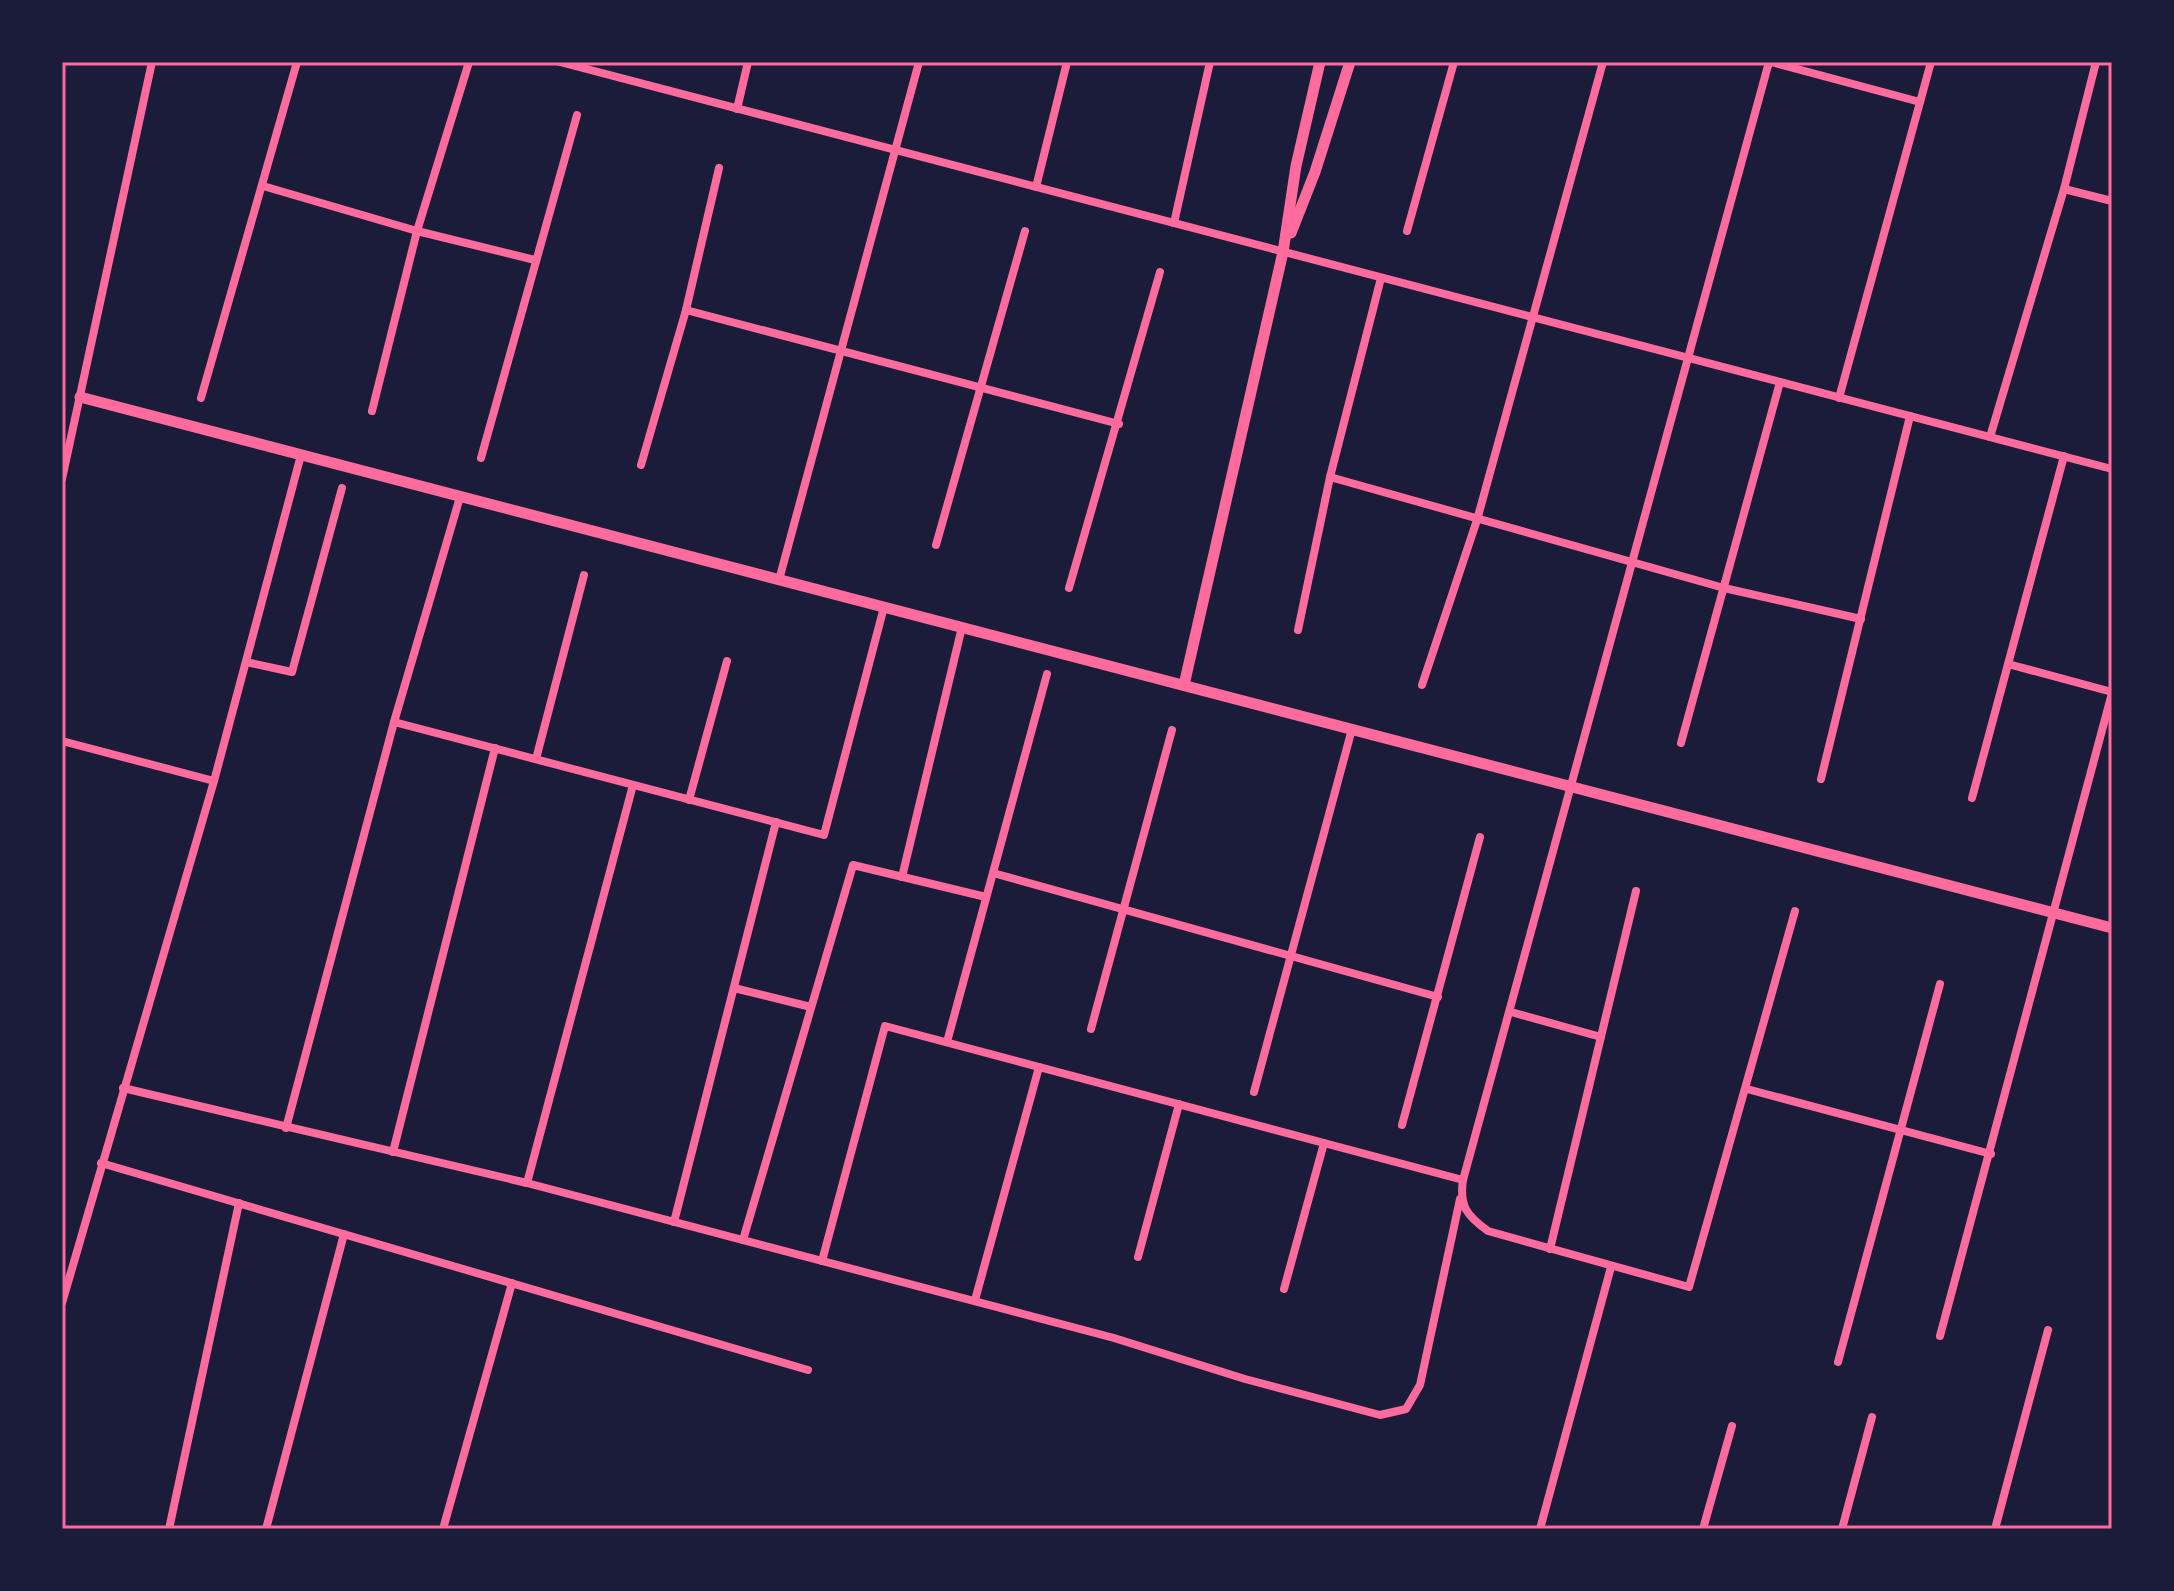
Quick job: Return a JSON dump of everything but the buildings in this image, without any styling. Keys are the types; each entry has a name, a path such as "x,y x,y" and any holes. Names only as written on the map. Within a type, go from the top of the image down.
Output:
{"street":[{"path":"62,479 152,62"},
{"path":"201,398 297,62"},
{"path":"372,411 417,231 469,62"},
{"path":"560,62 595,66 737,109 2112,469"},
{"path":"737,109 748,62"},
{"path":"779,580 919,62"},
{"path":"1036,187 1067,62"},
{"path":"1174,223 1210,62"},
{"path":"1184,685 1283,252 1296,166 1320,62"},
{"path":"1283,252 1315,172 1350,62"},
{"path":"1407,231 1454,62"},
{"path":"1422,685 1477,520 1603,62"},
{"path":"123,1088 527,1183 975,1300 1380,1415 1406,1409 1420,1385 1463,1180 1770,62 1920,102"},
{"path":"1839,398 1931,62"},
{"path":"1990,437 2064,189 2096,62"},
{"path":"481,458 577,115"},
{"path":"641,465 686,310 719,168"},
{"path":"263,186 417,231 535,260"},
{"path":"2064,189 2112,201"},
{"path":"936,545 1025,231"},
{"path":"1069,588 1119,424 1160,272"},
{"path":"1298,630 1330,477 1381,278"},
{"path":"686,310 1119,424"},
{"path":"1681,743 1780,382"},
{"path":"80,397 2112,928"},
{"path":"1821,779 1910,416"},
{"path":"62,1303 214,781 301,455"},
{"path":"1972,798 2064,456"},
{"path":"1330,477 1724,588 1861,619"},
{"path":"246,662 292,672 342,488"},
{"path":"286,1128 394,722 460,497"},
{"path":"536,759 584,575"},
{"path":"394,722 824,835 884,607"},
{"path":"902,877 962,627"},
{"path":"689,800 727,661"},
{"path":"1940,1336 2112,692 2008,664"},
{"path":"947,1042 1047,674"},
{"path":"1254,1092 1352,729"},
{"path":"1091,1029 1172,730"},
{"path":"62,741 214,781"},
{"path":"393,1152 495,748"},
{"path":"527,1183 633,785"},
{"path":"674,1222 776,822"},
{"path":"1402,1125 1480,837"},
{"path":"743,1240 853,865 986,897"},
{"path":"993,873 1438,997"},
{"path":"1550,1249 1636,891"},
{"path":"1460,1198 1467,1216 1488,1231 1689,1287 1795,911"},
{"path":"1838,1362 1940,984"},
{"path":"734,988 811,1007"},
{"path":"1511,1012 1601,1037"},
{"path":"822,1261 885,1026 1463,1180"},
{"path":"975,1300 1039,1067"},
{"path":"1747,1089 1991,1154"},
{"path":"1138,1257 1179,1104"},
{"path":"1284,1289 1324,1143"},
{"path":"101,1163 808,1370"},
{"path":"169,1529 239,1203"},
{"path":"266,1529 344,1234"},
{"path":"1540,1529 1611,1267"},
{"path":"443,1529 512,1283"},
{"path":"1995,1529 2048,1330"},
{"path":"1842,1529 1872,1417"},
{"path":"1703,1529 1732,1426"}]}
